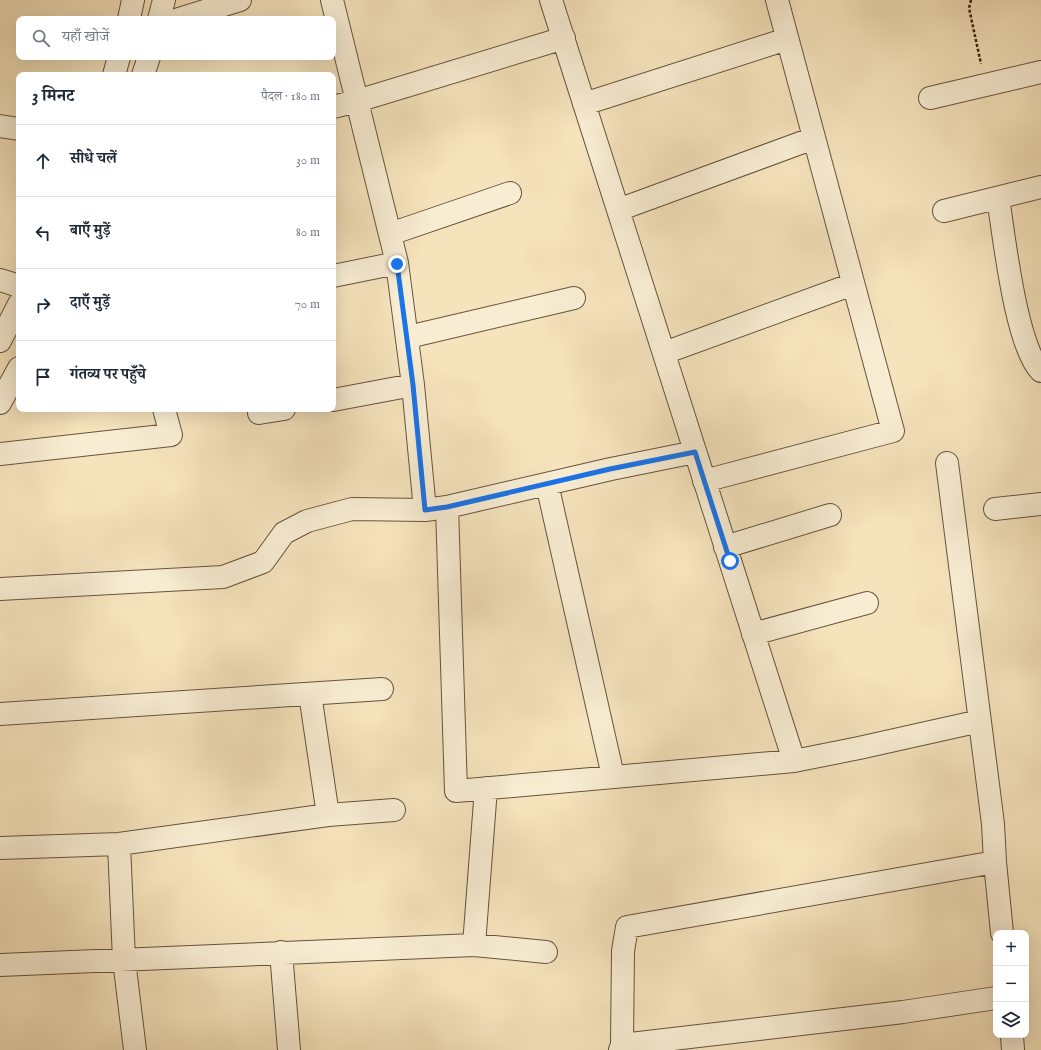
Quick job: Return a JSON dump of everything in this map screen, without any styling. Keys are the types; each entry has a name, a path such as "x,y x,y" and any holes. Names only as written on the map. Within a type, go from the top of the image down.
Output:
{"street":[{"path":"129,16 134,0"},
{"path":"160,16 164,0"},
{"path":"189,16 240,0"},
{"path":"332,0 336,16"},
{"path":"704,481 893,431 777,0"},
{"path":"559,2 564,38 584,104 794,761"},
{"path":"336,16 397,264 408,337 425,510"},
{"path":"336,106 357,102 564,38"},
{"path":"584,104 787,39"},
{"path":"115,72 118,60"},
{"path":"144,72 147,60"},
{"path":"930,98 1041,72"},
{"path":"0,126 16,129"},
{"path":"618,210 814,138"},
{"path":"944,211 1041,187"},
{"path":"390,234 510,193"},
{"path":"998,198 1018,318 1034,364 1041,371"},
{"path":"336,275 397,264"},
{"path":"0,280 16,285"},
{"path":"664,353 853,284"},
{"path":"408,337 574,298"},
{"path":"0,341 16,310"},
{"path":"0,403 16,374"},
{"path":"336,399 413,385"},
{"path":"0,454 171,435 165,412"},
{"path":"259,414 269,412"},
{"path":"0,589 223,577 263,562 284,533 308,521 352,509 425,510 447,507 695,452"},
{"path":"947,463 993,824 1002,930"},
{"path":"547,484 613,776"},
{"path":"995,509 1041,504"},
{"path":"447,507 456,791 794,761 980,721"},
{"path":"726,547 830,515"},
{"path":"753,634 867,603"},
{"path":"0,714 382,689"},
{"path":"310,694 328,815"},
{"path":"474,945 486,788"},
{"path":"0,848 119,844 328,815 394,810"},
{"path":"119,844 124,960 135,1050"},
{"path":"993,998 895,1013 621,1048 623,951 627,927 995,862"},
{"path":"0,965 474,945 546,952"},
{"path":"281,952 289,1050"},
{"path":"1012,1038 1013,1050"}],"path":[{"path":"971,0 969,8 986,85"}],"route":[{"path":"397,264 408,337 425,510 447,507 610,469 695,452 730,561"}]}
